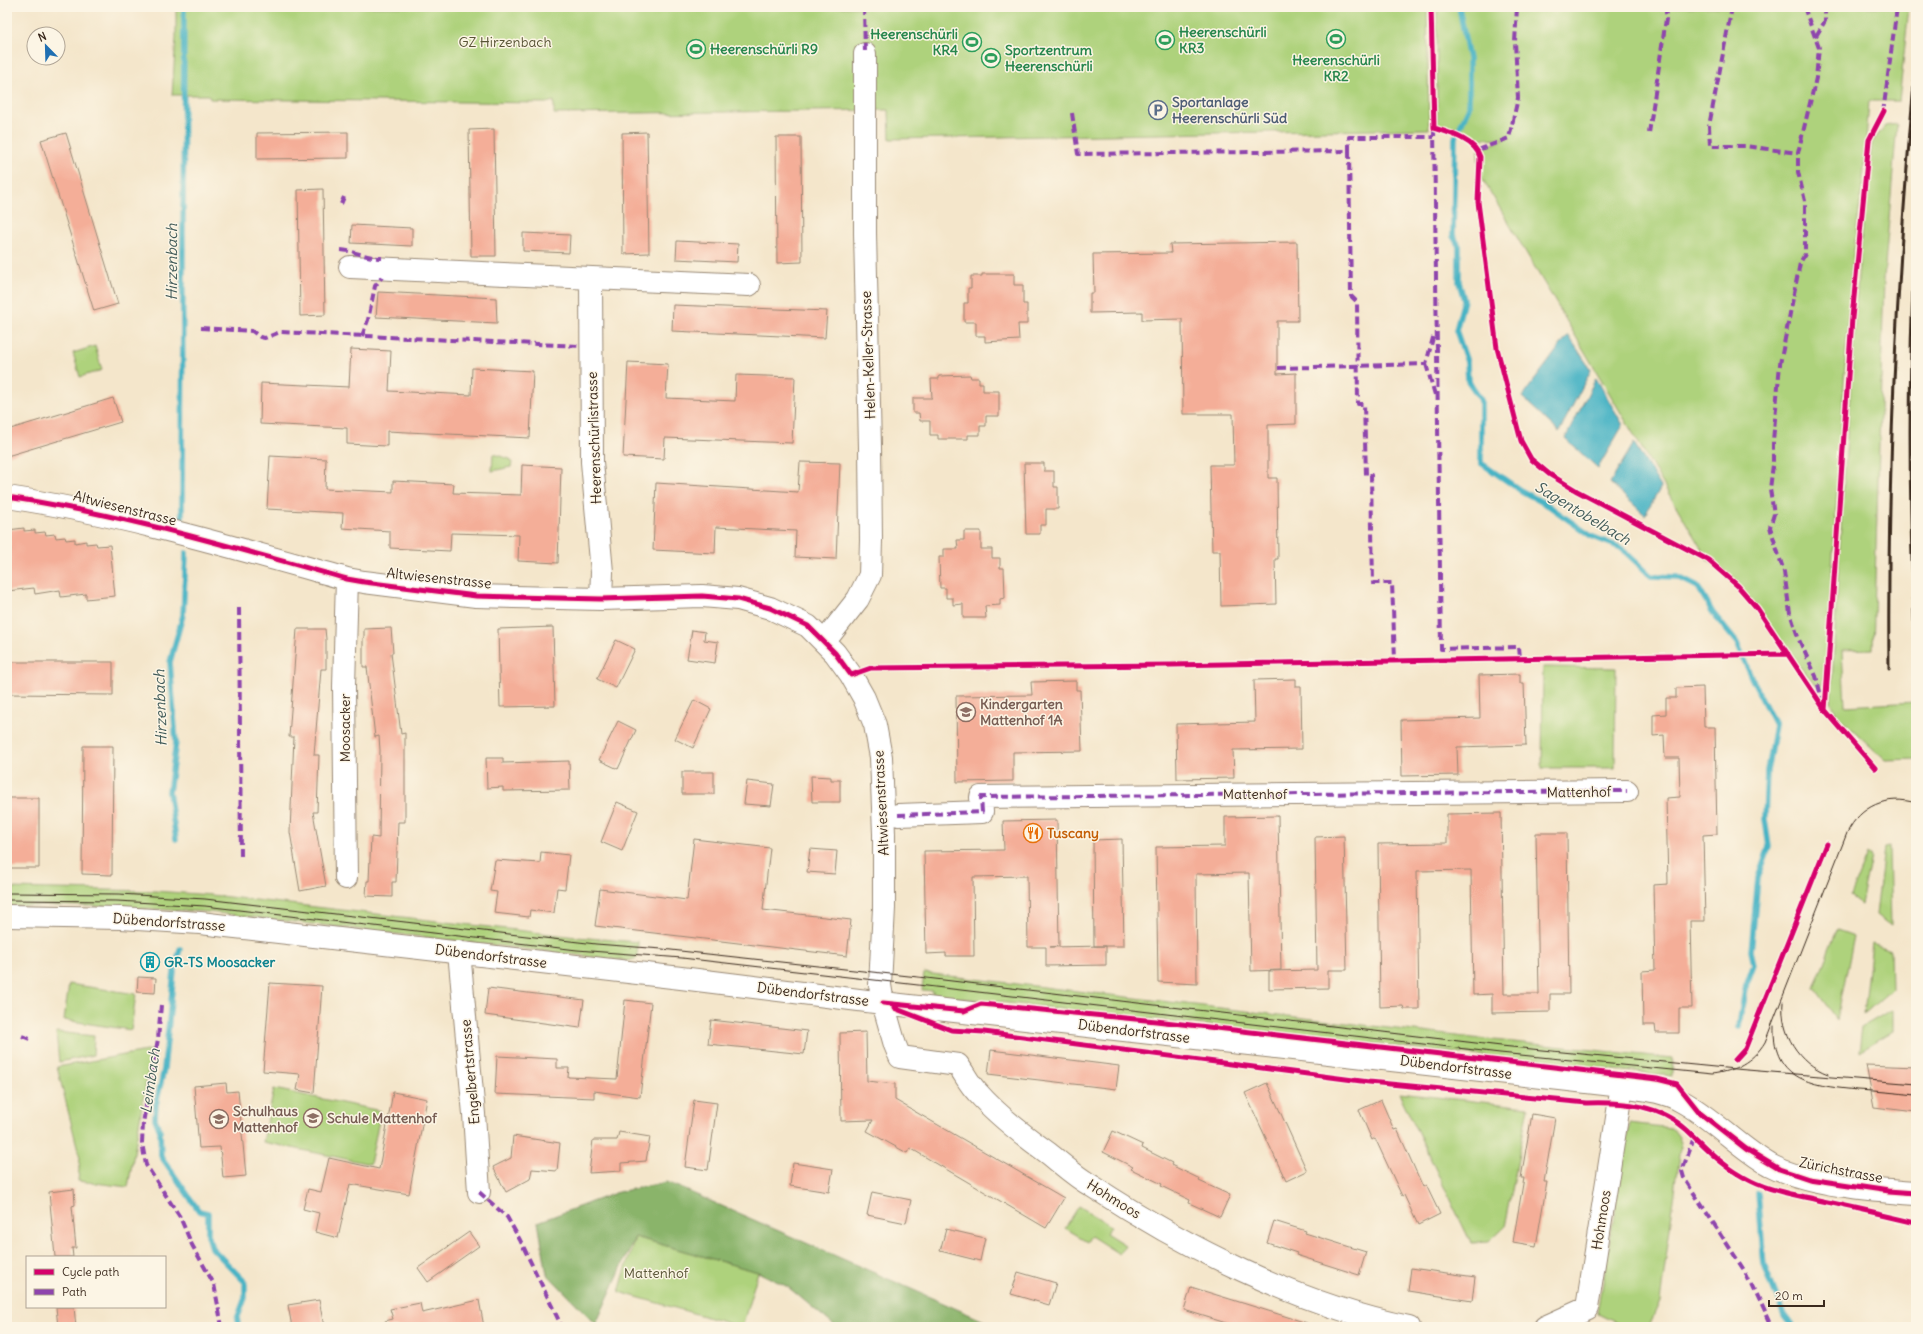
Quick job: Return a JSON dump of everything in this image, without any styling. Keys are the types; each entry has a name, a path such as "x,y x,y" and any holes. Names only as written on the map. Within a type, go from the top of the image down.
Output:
{"street":[{"name":"Helen-Keller-Strasse","path":"825,641 858,599 870,575 870,447 865,233 865,54"},
{"path":"350,267 749,285"},
{"name":"Heerenschürlistrasse","path":"591,278 592,462 602,572 601,598"},
{"name":"Altwiesenstrasse","path":"7,497 62,505 348,579 464,595 601,598 702,596 738,599 770,608 808,626 825,641 851,675 864,698 875,725 881,757 884,908 880,981 883,1003"},
{"name":"Moosacker","path":"346,878 344,686 348,579"},
{"name":"Mattenhof","path":"898,815 982,812 981,797 1627,791"},
{"name":"Dübendorfstrasse","path":"7,916 121,918 192,922 459,952 883,1003 1622,1086 1655,1092 1680,1100 1725,1132"},
{"name":"Engelbertstrasse","path":"459,952 474,1114 479,1192"},
{"name":"Hohmoos","path":"883,1003 900,1057 958,1064 976,1092 1015,1128 1090,1186 1153,1223 1231,1264 1303,1296 1370,1317 1409,1327"},
{"name":"Hohmoos","path":"1545,1327 1587,1308 1622,1086"},
{"name":"Zürichstrasse","path":"1725,1132 1763,1160 1779,1169 1809,1179 1889,1191 1916,1193"}],"green space":[{"name":"Sportzentrum Heerenschürli","path":"176,7 1427,7 1429,129 890,139 889,110 554,114 554,101 546,103 210,99 209,95 172,95 176,37"},
{"path":"1437,7 1909,7 1899,101 1869,101 1863,180 1851,274 1826,662 1822,691 1788,654 1757,608 1738,586 1708,560 1479,173 1478,150 1507,138 1477,139 1437,125"},
{"path":"1897,124 1884,278 1873,649 1842,650 1845,706 1916,702 1916,759 1885,760 1836,714 1831,702 1840,541 1859,262 1872,142 1885,126"},
{"path":"95,346 102,370 80,377 73,353"},
{"path":"493,454 510,459 512,462 511,467 492,471"},
{"path":"1543,667 1616,668 1615,768 1542,768"},
{"path":"1889,847 1891,926 1876,915 1884,848"},
{"path":"1867,854 1871,857 1861,904 1850,896"},
{"path":"7,888 154,891 211,895 576,937 638,942 637,958 628,961 209,912 92,906 7,906"},
{"path":"1837,930 1854,936 1837,1020 1814,988"},
{"path":"1872,943 1891,950 1892,989 1864,1014"},
{"path":"924,973 1473,1038 1673,1058 1672,1076 933,995 933,991 922,990"},
{"path":"69,984 136,994 131,1030 64,1020"},
{"path":"1893,1009 1893,1031 1859,1051 1862,1027"},
{"path":"56,1032 94,1036 93,1055 59,1062"},
{"path":"152,1050 128,1187 78,1181 80,1158 57,1067"},
{"path":"274,1089 381,1111 370,1164 263,1142"},
{"path":"1399,1093 1528,1107 1505,1227 1489,1242 1471,1243"},
{"path":"1629,1123 1671,1128 1678,1137 1681,1147 1660,1302 1649,1327 1627,1327 1598,1313"},
{"path":"667,1182 998,1327 836,1327 788,1287 758,1272 635,1237 596,1324 547,1274 538,1222 618,1192"},
{"path":"1079,1206 1111,1226 1106,1233 1125,1245 1119,1254 1091,1236 1087,1241 1065,1228"},
{"name":"Mattenhof","path":"635,1237 758,1272 742,1327 619,1292"}],"water":[{"path":"1568,335 1591,370 1559,432 1522,397"},
{"path":"1596,378 1623,425 1598,468 1565,439"},
{"path":"1634,443 1661,487 1645,515 1610,483"}],"building":[{"path":"494,129 496,256 471,256 469,130"},
{"path":"348,132 348,158 257,159 257,133"},
{"path":"647,132 649,253 623,254 622,133"},
{"path":"66,133 118,304 94,311 41,140"},
{"path":"776,137 801,137 802,262 777,263"},
{"path":"323,189 325,315 300,316 298,190"},
{"path":"352,225 412,228 412,246 351,243"},
{"path":"523,233 570,235 569,253 523,251"},
{"path":"677,241 738,244 737,262 676,259"},
{"path":"1297,242 1298,321 1277,321 1277,374 1296,373 1296,424 1268,425 1268,478 1277,478 1278,559 1275,559 1276,604 1221,606 1220,551 1212,551 1210,465 1234,465 1233,414 1183,414 1182,319 1142,320 1142,312 1090,313 1090,293 1094,293 1093,254 1171,253 1170,244"},
{"path":"982,274 1014,274 1014,285 1023,285 1023,304 1027,304 1027,324 1018,324 1019,340 985,342 985,336 976,336 976,322 964,322 964,303 968,303 968,288 971,288 971,276 982,276"},
{"path":"378,292 496,298 497,323 376,317"},
{"path":"673,305 827,311 825,338 672,331"},
{"path":"351,349 391,351 389,391 471,395 472,368 533,371 530,438 387,431 387,446 347,444 347,428 260,424 261,383 349,387"},
{"path":"628,362 668,364 666,398 735,401 736,375 795,377 792,443 665,438 664,459 623,457"},
{"path":"970,375 971,378 979,378 979,383 983,383 983,391 999,391 999,416 986,416 986,426 980,426 980,435 968,435 968,439 938,439 938,435 930,435 930,421 920,421 919,413 913,413 913,398 932,398 931,379 939,379 939,376"},
{"path":"113,398 121,422 7,456 7,430"},
{"path":"270,456 326,459 325,489 393,492 393,481 454,484 453,493 521,495 522,465 561,467 558,563 518,561 519,535 451,533 450,551 390,548 390,531 342,528 343,513 267,509"},
{"path":"800,462 840,463 836,559 795,557 796,531 716,527 715,553 653,550 656,483 798,492"},
{"path":"1024,463 1044,463 1044,471 1054,471 1054,487 1058,487 1058,509 1046,509 1046,525 1040,525 1040,534 1026,534"},
{"path":"24,528 24,531 35,530 35,533 45,532 46,535 55,534 56,538 65,537 66,540 75,539 75,543 86,541 86,544 96,543 97,546 110,545 115,596 86,599 86,594 61,597 60,590 35,594 34,588 7,591 7,551 11,551 8,530"},
{"path":"964,531 981,531 981,549 992,549 992,558 1000,558 1000,568 1004,568 1005,598 1000,599 1000,605 985,606 986,618 963,618 963,604 953,605 953,598 946,598 946,588 940,588 939,557 944,557 944,549 958,549 957,540 964,540"},
{"path":"553,627 555,706 500,707 498,629"},
{"path":"391,628 393,653 391,653 401,734 405,733 405,822 398,822 396,882 392,882 392,897 366,896 367,881 369,881 371,837 379,838 380,750 379,736 375,737 367,667 363,667 363,638 364,629"},
{"path":"297,629 325,629 326,639 326,669 321,669 314,755 319,755 317,812 313,812 326,886 300,891 290,832 294,737 289,737"},
{"path":"692,630 705,632 704,640 718,642 715,663 687,659"},
{"path":"616,640 635,649 616,688 597,679"},
{"path":"7,662 113,662 113,695 7,694"},
{"path":"1520,674 1520,683 1524,683 1526,745 1457,747 1458,775 1402,776 1401,720 1480,718 1479,675"},
{"path":"1296,679 1296,687 1301,687 1302,749 1233,750 1234,778 1177,779 1176,724 1255,722 1254,680"},
{"path":"1076,681 1076,690 1080,690 1082,751 1013,752 1013,781 957,782 956,696 1032,695 1031,682"},
{"path":"1703,687 1704,727 1715,727 1717,834 1703,835 1705,921 1690,921 1692,1008 1679,1008 1679,1033 1656,1033 1655,1025 1643,1025 1642,971 1655,970 1653,885 1668,884 1666,798 1680,797 1679,758 1665,758 1664,735 1653,736 1653,715 1666,714 1666,698 1676,698 1676,688"},
{"path":"694,700 711,709 693,748 675,739"},
{"path":"618,721 636,730 618,769 599,760"},
{"path":"83,746 113,746 112,875 82,874"},
{"path":"486,758 503,758 503,763 569,761 570,790 503,791 503,787 487,788"},
{"path":"682,772 714,772 714,794 682,794"},
{"path":"811,776 831,777 831,780 840,780 840,802 812,802"},
{"path":"747,781 774,784 771,806 744,804"},
{"path":"7,798 39,798 39,868 7,868"},
{"path":"617,802 638,811 622,851 601,842"},
{"path":"1501,813 1504,994 1539,994 1536,833 1567,833 1569,994 1550,994 1550,1012 1492,1013 1492,994 1473,995 1471,870 1417,871 1419,1009 1404,1009 1403,1006 1380,1007 1378,844 1447,843 1447,814"},
{"path":"1278,816 1281,970 1251,971 1249,873 1196,874 1197,984 1158,982 1156,847 1225,846 1225,817"},
{"path":"1057,820 1059,946 1050,947 1106,946 1106,965 1046,966 1046,947 1028,947 1027,876 973,877 974,956 946,956 946,953 926,954 924,851 1004,850 1003,821"},
{"path":"1344,836 1347,970 1328,970 1328,988 1269,989 1269,971 1317,970 1315,837"},
{"path":"694,839 770,848 763,910 851,920 847,956 595,926 600,889 687,900"},
{"path":"1122,839 1124,946 1094,946 1093,840"},
{"path":"810,849 837,851 835,874 807,872"},
{"path":"541,852 569,855 565,889 557,888 554,913 530,910 529,917 494,913 497,892 490,891 495,860 540,863"},
{"path":"138,977 156,978 155,993 137,992"},
{"path":"270,983 322,986 314,1093 297,1090 300,1074 263,1071"},
{"path":"488,988 584,1000 580,1028 485,1015"},
{"path":"625,1000 651,1003 640,1097 594,1091 594,1098 495,1094 497,1056 557,1059 557,1068 569,1068 568,1077 617,1079"},
{"path":"711,1020 807,1031 804,1054 708,1044"},
{"path":"866,1032 867,1081 895,1084 895,1100 1064,1198 1046,1228 910,1148 907,1153 867,1131 873,1120 841,1121 840,1033"},
{"path":"991,1050 1119,1066 1116,1089 988,1074"},
{"path":"1866,1065 1916,1067 1916,1112 1874,1107"},
{"name":"Schulhaus Mattenhof","path":"226,1083 227,1092 238,1091 246,1176 223,1178 220,1147 199,1148 194,1086"},
{"path":"1267,1083 1307,1171 1286,1181 1245,1093"},
{"path":"393,1092 427,1099 409,1194 350,1184 338,1238 315,1232 319,1213 303,1209 308,1189 321,1192 329,1158 379,1169"},
{"path":"694,1100 717,1103 708,1170 685,1167"},
{"path":"1381,1100 1394,1130 1397,1129 1423,1187 1426,1185 1440,1214 1418,1225 1404,1195 1402,1196 1375,1138 1372,1140 1359,1110"},
{"path":"1532,1114 1555,1118 1544,1182 1547,1182 1536,1246 1513,1242 1524,1178 1521,1178"},
{"path":"1113,1131 1143,1145 1142,1148 1172,1163 1171,1165 1200,1179 1199,1181 1230,1195 1220,1217 1189,1203 1190,1200 1161,1186 1162,1184 1131,1169 1133,1167 1103,1152"},
{"path":"619,1132 650,1137 646,1161 621,1163 621,1171 589,1173 593,1140 617,1140"},
{"path":"513,1136 560,1143 557,1171 532,1169 530,1179 506,1192 493,1167 511,1158"},
{"path":"793,1163 833,1169 829,1192 790,1186"},
{"path":"74,1189 75,1205 72,1206 76,1248 72,1248 73,1256 55,1256 49,1192"},
{"path":"872,1192 911,1200 906,1223 867,1215"},
{"path":"1274,1221 1306,1231 1305,1233 1366,1252 1359,1275 1296,1255 1297,1253 1267,1243"},
{"path":"946,1229 985,1238 980,1261 940,1251"},
{"path":"469,1232 479,1246 428,1282 418,1268"},
{"path":"1411,1268 1475,1277 1472,1301 1408,1291"},
{"path":"1018,1272 1056,1283 1049,1305 1011,1294"},
{"path":"1191,1287 1307,1323 1306,1327 1239,1327 1184,1310"},
{"path":"319,1300 324,1327 292,1327 288,1305"},
{"path":"479,1300 484,1327 386,1327 385,1321 393,1319 390,1309 420,1303 422,1313"},
{"path":"56,1308 74,1308 76,1327 58,1327"}],"waterway":[{"name":"Hirzenbach","path":"182,517 184,7"},
{"name":"Sagentobelbach","path":"1459,7 1469,59 1469,107 1455,138 1453,236 1459,246 1459,282 1464,300 1456,330 1467,362 1468,381 1481,400 1481,463 1520,490 1549,506 1591,536 1621,548 1651,576 1678,577 1698,587 1713,613 1737,643 1751,677 1775,725 1767,771 1765,819 1769,847 1758,878 1751,951 1754,964 1745,989 1739,1026"},
{"name":"Hirzenbach","path":"176,839 169,792 176,742 170,662 183,615 186,553"},
{"name":"Leimbach","path":"180,949 174,972 164,1069 156,1105 155,1119 160,1131 161,1156 199,1211 208,1213 208,1235 212,1248 245,1282 245,1298 237,1319 239,1327"},
{"name":"Sagentobelbach","path":"1758,1194 1764,1265 1784,1315 1793,1327"}],"tram line":[{"path":"7,900 117,901 205,906 577,950 682,958 1500,1053 1712,1074 1728,1071 1749,1060 1765,1042 1847,833 1859,816 1867,809 1885,801 1895,800 1916,803"},
{"path":"7,893 119,894 205,899 596,944 662,949 918,977 1501,1046 1735,1069 1916,1084"},
{"path":"1783,1002 1785,1025 1793,1046 1808,1062 1817,1069 1828,1074"},
{"path":"1774,1026 1775,1045 1780,1059 1788,1070 1799,1078 1826,1086 1916,1095"}],"railway":[{"path":"1889,669 1890,517 1895,366 1903,214 1916,63"},
{"path":"1916,232 1910,392 1912,552 1916,659"}],"marked path":[{"path":"864,7 865,54"},
{"path":"1478,150 1509,138 1518,98 1515,42 1517,7"},
{"path":"1649,133 1666,19 1666,7"},
{"path":"1732,7 1709,126 1710,146 1745,146 1798,153"},
{"path":"1804,7 1819,48 1816,78 1798,153 1798,172 1805,201 1805,254 1800,263 1780,364 1770,489 1774,514 1770,527 1784,572 1790,613 1799,640 1816,676 1822,700"},
{"path":"1816,36 1825,21 1825,7"},
{"path":"1883,113 1897,7"},
{"path":"1072,113 1078,154 1349,151 1349,137 1434,137"},
{"path":"1434,128 1441,649 1519,647 1520,658"},
{"path":"1349,151 1351,296 1357,302 1358,404 1364,404 1366,475 1371,475 1373,583 1392,583 1395,660"},
{"path":"341,204 344,197"},
{"path":"341,250 382,258"},
{"path":"362,336 368,320 375,286 382,277"},
{"path":"201,328 252,331 260,337 265,338 280,332 580,346"},
{"path":"1278,368 1426,364 1434,334"},
{"path":"1426,364 1435,395"},
{"path":"239,608 241,859"},
{"path":"898,815 982,812 981,797 1627,791"},
{"path":"161,1005 158,1039 143,1123 142,1143 146,1165 180,1217 192,1245 214,1284 222,1327"},
{"path":"22,1036 30,1039"},
{"path":"1694,1137 1682,1171 1684,1178 1746,1273 1771,1327"},
{"path":"479,1192 507,1217 520,1240 562,1327"}],"cycle path":[{"path":"1431,7 1434,128 1461,138 1473,146 1480,157 1478,202 1497,348 1521,441 1531,459 1549,474 1577,491 1708,560 1738,586 1757,608 1825,710 1875,768"},
{"path":"1825,710 1852,318 1869,140 1884,111"},
{"path":"7,497 50,504 136,522 347,579 364,582 476,596 601,599 702,596 738,599 770,608 808,626 835,653 851,675 871,668 1171,665 1788,654"},
{"path":"1735,1060 1745,1049 1827,844"},
{"path":"883,1003 964,1011 981,1004 1156,1021 1657,1079 1677,1084 1700,1113 1746,1149 1779,1169 1809,1179 1889,1191 1916,1193"},
{"path":"894,1008 951,1030 984,1032 1369,1082 1587,1103 1614,1103 1640,1106 1676,1121 1724,1164 1751,1181 1784,1192 1916,1222"}],"place":[{"name":"Heerenschürli KR2","path":"1336,39"},
{"name":"Heerenschürli KR3","path":"1165,40"},
{"name":"Heerenschürli KR4","path":"972,42"},
{"name":"Heerenschürli R9","path":"696,49"},
{"name":"Sportzentrum Heerenschürli","path":"991,58"},
{"name":"Sportanlage Heerenschürli Süd","path":"1158,110"},
{"name":"Kindergarten Mattenhof 1A","path":"966,712"},
{"name":"Tuscany","path":"1033,833"},
{"name":"GR-TS Moosacker","path":"150,962"},
{"name":"Schule Mattenhof","path":"313,1118"},
{"name":"Schulhaus Mattenhof","path":"219,1119"}],"park label":[{"name":"GZ Hirzenbach","path":"505,42"}]}
